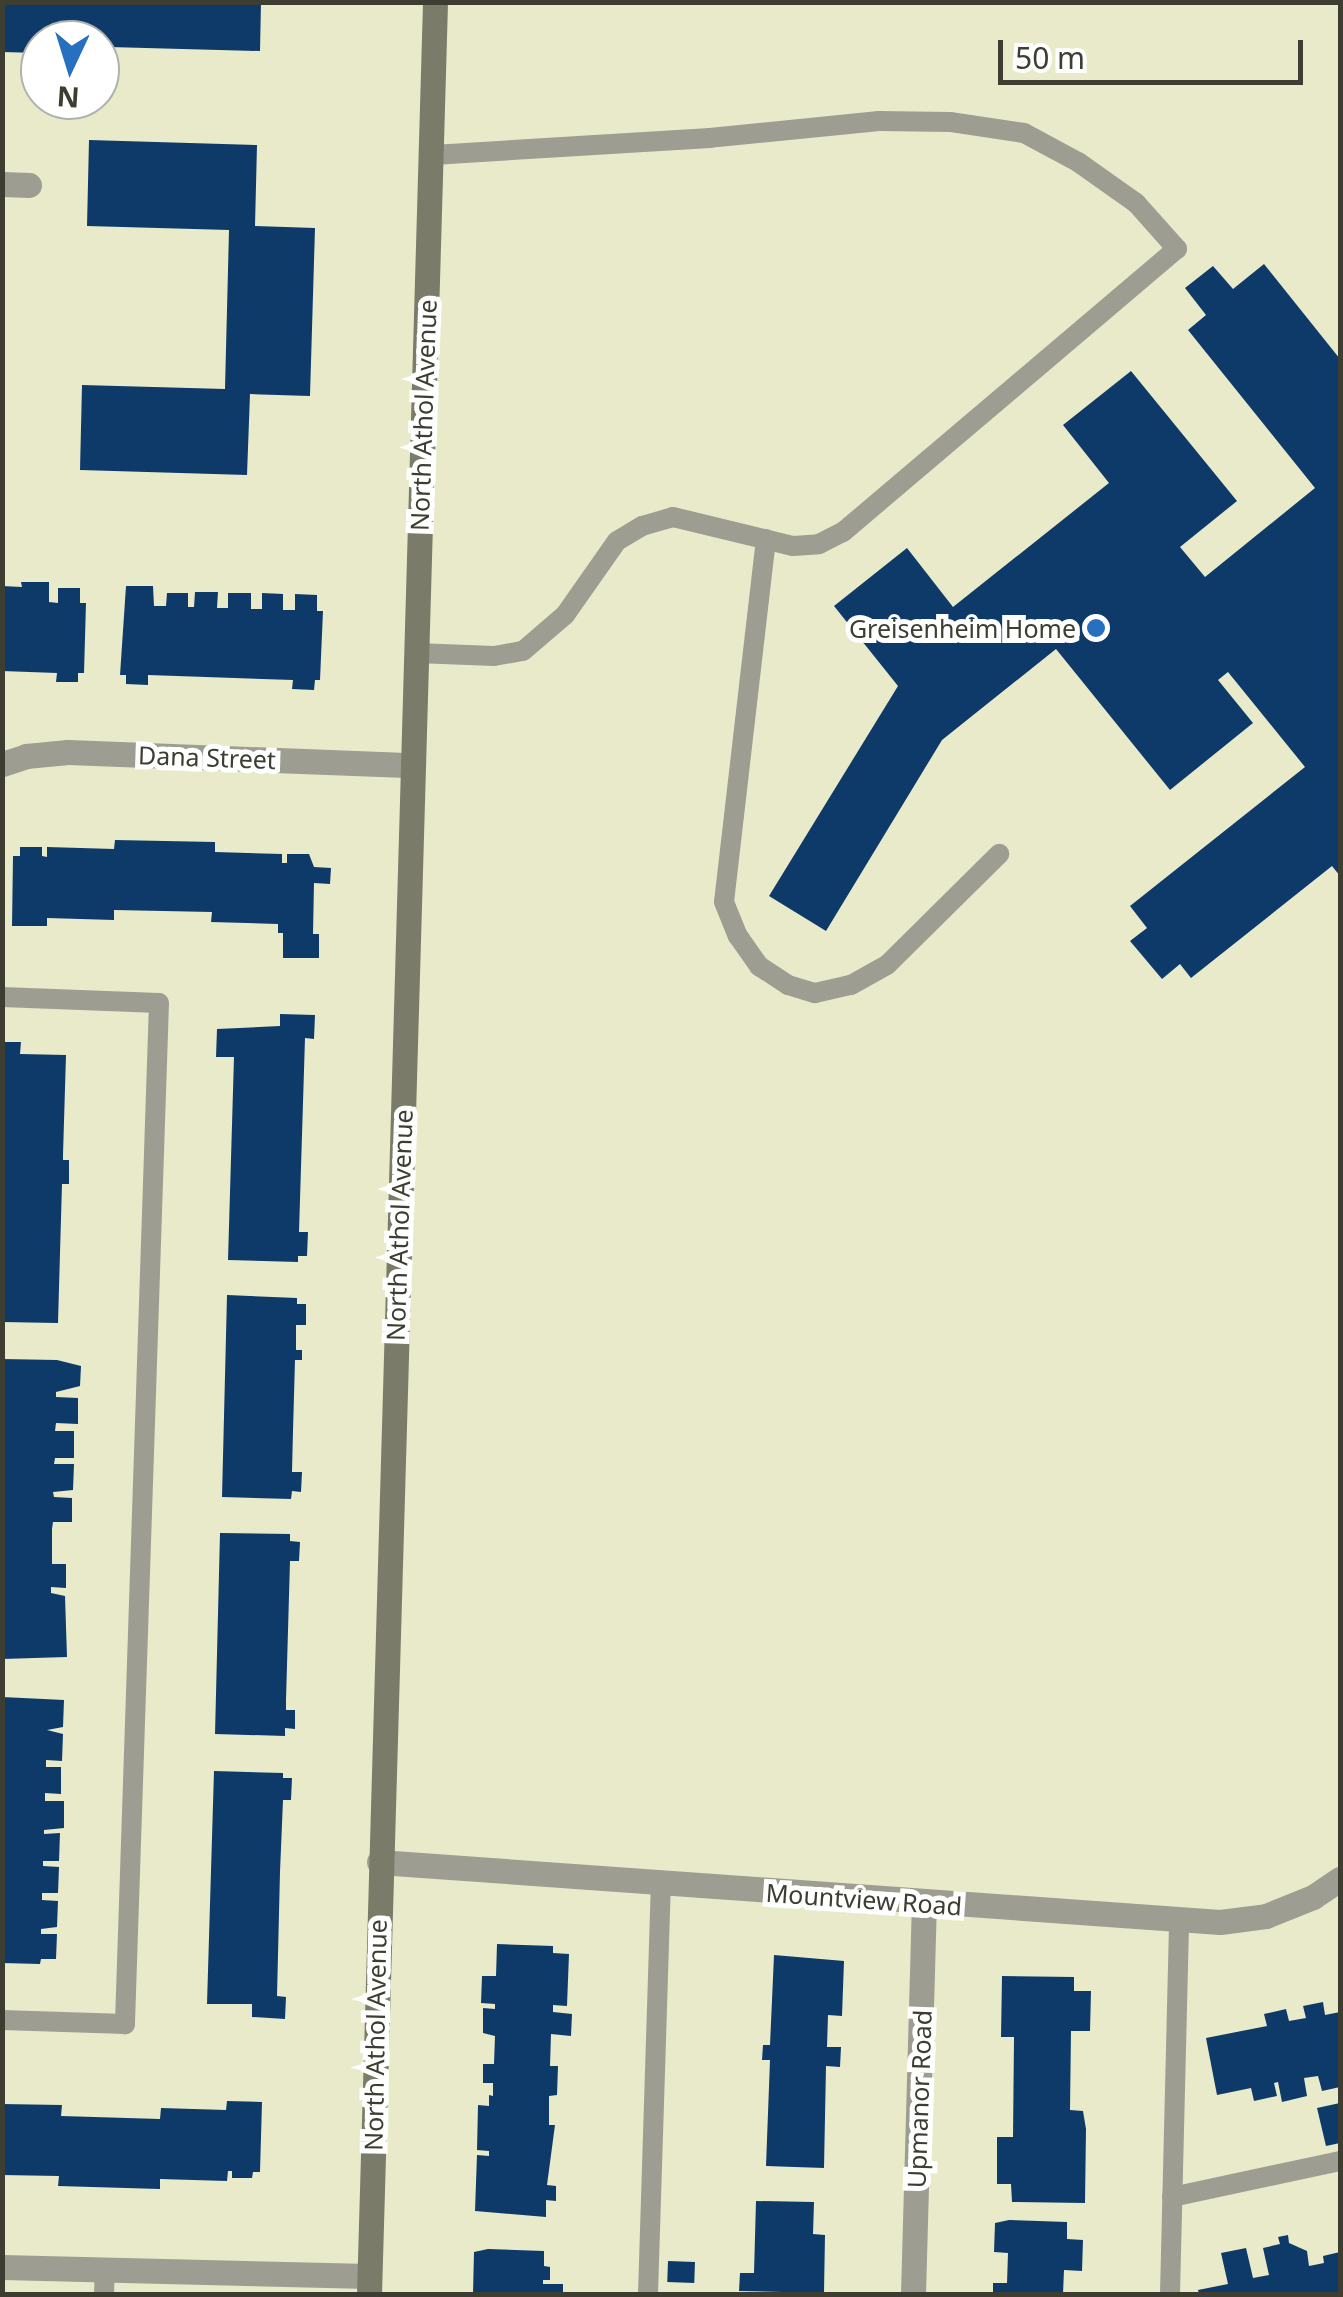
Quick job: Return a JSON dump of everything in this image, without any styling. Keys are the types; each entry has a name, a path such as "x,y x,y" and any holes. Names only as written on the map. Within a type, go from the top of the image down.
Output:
{"street":[{"name":"North Athol Avenue","path":"369,2285 435,2"},
{"path":"2,184 29,185"},
{"name":"Dana Street","path":"2,764 26,756 68,752 413,765"},
{"name":"Mountview Road","path":"379,1862 1220,1922 1266,1916 1313,1897 1340,1879"},
{"name":"Upmanor Road","path":"914,2294 924,1903"},
{"path":"2,2267 104,2282 369,2285"}],"lane":[{"path":"416,653 494,656 523,651 564,615 617,541 642,526 673,516 793,546 818,544 843,532 1176,249 1136,202 1078,162 1024,133 950,122 879,121 710,138 430,155"},
{"path":"766,539 724,902 738,936 758,966 788,985 815,993 851,985 888,965 999,854"},
{"path":"2,997 158,1002 126,2024 2,2020"},
{"path":"648,2294 661,1884"},
{"path":"1170,2294 1179,1920"},
{"path":"1172,2197 1340,2161"}],"building":[{"path":"2,2 261,2 260,51 120,47 120,20 20,20 20,52 2,52"},
{"path":"89,140 257,145 255,226 315,228 310,396 250,394 247,475 80,470 82,385 225,389 229,230 87,226"},
{"name":"Greisenheim Home","path":"1264,264 1340,359 1340,876 1332,866 1191,978 1180,964 1162,979 1130,941 1147,928 1130,906 1305,767 1228,672 1218,680 1253,723 1170,790 1056,649 942,740 826,931 769,896 898,686 834,606 907,548 953,607 1109,483 1063,425 1131,371 1237,501 1180,547 1205,577 1315,488 1188,330 1206,315 1185,288 1213,266 1233,289"},
{"path":"21,582 49,582 49,602 58,603 58,588 80,588 80,603 86,603 84,673 78,673 78,682 56,682 57,673 2,671 2,586 22,587"},
{"path":"126,586 153,586 154,606 166,606 167,593 188,593 188,607 194,607 195,592 218,592 217,608 228,608 228,593 251,593 251,609 262,609 262,593 283,594 283,610 295,610 295,594 317,595 317,611 323,611 320,680 315,680 314,690 292,689 293,680 148,675 148,685 126,684 126,675 120,675"},
{"path":"115,840 215,842 215,852 282,854 282,863 287,863 287,854 309,854 314,867 331,868 330,884 314,883 313,934 319,934 319,958 283,958 283,933 278,933 278,924 211,922 212,912 114,910 114,920 47,918 47,926 12,926 13,856 20,856 20,847 42,847 42,856 47,857 47,847 114,849"},
{"path":"280,1014 315,1015 314,1039 305,1038 299,1232 308,1232 307,1256 298,1256 298,1262 228,1260 234,1057 216,1057 217,1029 280,1026"},
{"path":"2,1042 21,1042 20,1054 66,1055 63,1160 69,1160 69,1184 62,1184 58,1323 2,1322"},
{"path":"227,1295 297,1298 297,1304 306,1304 306,1325 296,1325 296,1350 302,1350 302,1360 295,1360 293,1431 292,1472 302,1472 301,1492 292,1491 291,1499 222,1497"},
{"path":"2,1359 57,1360 81,1366 80,1386 56,1392 56,1397 78,1398 78,1424 56,1423 55,1431 74,1431 74,1458 55,1458 54,1464 74,1464 73,1490 53,1492 54,1497 72,1498 72,1522 53,1522 52,1529 52,1564 66,1564 66,1588 51,1587 51,1593 65,1596 67,1657 2,1659"},
{"path":"220,1533 290,1534 290,1541 300,1542 299,1561 290,1561 286,1700 286,1710 295,1710 295,1729 285,1728 285,1736 215,1734"},
{"path":"2,1697 64,1700 63,1727 47,1730 63,1734 62,1761 46,1760 46,1767 61,1767 61,1794 45,1793 45,1801 64,1801 64,1828 44,1830 44,1834 60,1833 59,1861 43,1861 43,1866 59,1867 58,1893 42,1893 42,1900 58,1901 57,1927 41,1929 41,1934 57,1934 56,1959 41,1959 40,1964 2,1963"},
{"path":"214,1771 283,1773 283,1778 292,1778 291,1800 283,1800 280,1872 277,1996 286,1997 285,2019 252,2017 252,2004 207,2004"},
{"path":"497,1944 553,1946 553,1953 569,1954 567,2006 553,2005 553,2012 572,2014 571,2036 551,2034 550,2066 558,2066 557,2095 549,2096 549,2125 555,2125 547,2185 556,2186 556,2201 546,2200 546,2217 475,2211 477,2155 489,2156 489,2151 477,2150 478,2105 489,2106 489,2095 493,2096 493,2083 483,2083 483,2064 494,2064 495,2036 483,2033 483,2008 495,2009 495,2004 481,2003 482,1976 496,1976"},
{"path":"774,1955 844,1961 842,2016 828,2015 827,2047 841,2047 840,2067 826,2066 824,2168 766,2166 770,2060 762,2060 763,2045 770,2045"},
{"path":"1002,1976 1074,1977 1074,1991 1091,1991 1090,2031 1071,2031 1070,2110 1083,2111 1086,2129 1085,2203 1012,2202 1011,2184 997,2184 997,2137 1013,2137 1014,2037 1001,2037"},
{"path":"1323,2002 1325,2015 1340,2012 1340,2087 1322,2091 1318,2076 1304,2078 1307,2096 1282,2102 1278,2082 1274,2083 1277,2096 1254,2101 1251,2088 1217,2095 1206,2038 1267,2026 1264,2014 1286,2009 1289,2021 1306,2018 1303,2006"},
{"path":"227,2101 262,2102 260,2172 253,2172 252,2178 232,2178 232,2171 228,2171 227,2181 160,2179 160,2189 58,2186 59,2176 2,2175 2,2104 62,2105 61,2116 160,2119 161,2108 226,2110"},
{"path":"1340,2103 1340,2143 1326,2146 1317,2108"},
{"path":"756,2201 814,2202 813,2234 825,2235 824,2293 739,2291 740,2273 754,2273"},
{"path":"1067,2222 1067,2239 1083,2240 1082,2271 1064,2270 1063,2294 993,2294 993,2283 1007,2283 1008,2253 994,2252 995,2223"},
{"path":"1288,2235 1289,2243 1307,2251 1309,2266 1324,2263 1323,2256 1340,2252 1340,2294 1199,2294 1198,2290 1228,2284 1221,2253 1246,2248 1253,2278 1269,2275 1263,2248 1280,2244 1278,2237"},
{"path":"544,2251 544,2266 550,2267 550,2280 543,2280 543,2284 563,2284 563,2294 473,2294 474,2252"},
{"path":"668,2261 695,2262 694,2283 667,2282"}],"place":[{"name":"Greisenheim Home","path":"1096,628"}]}
